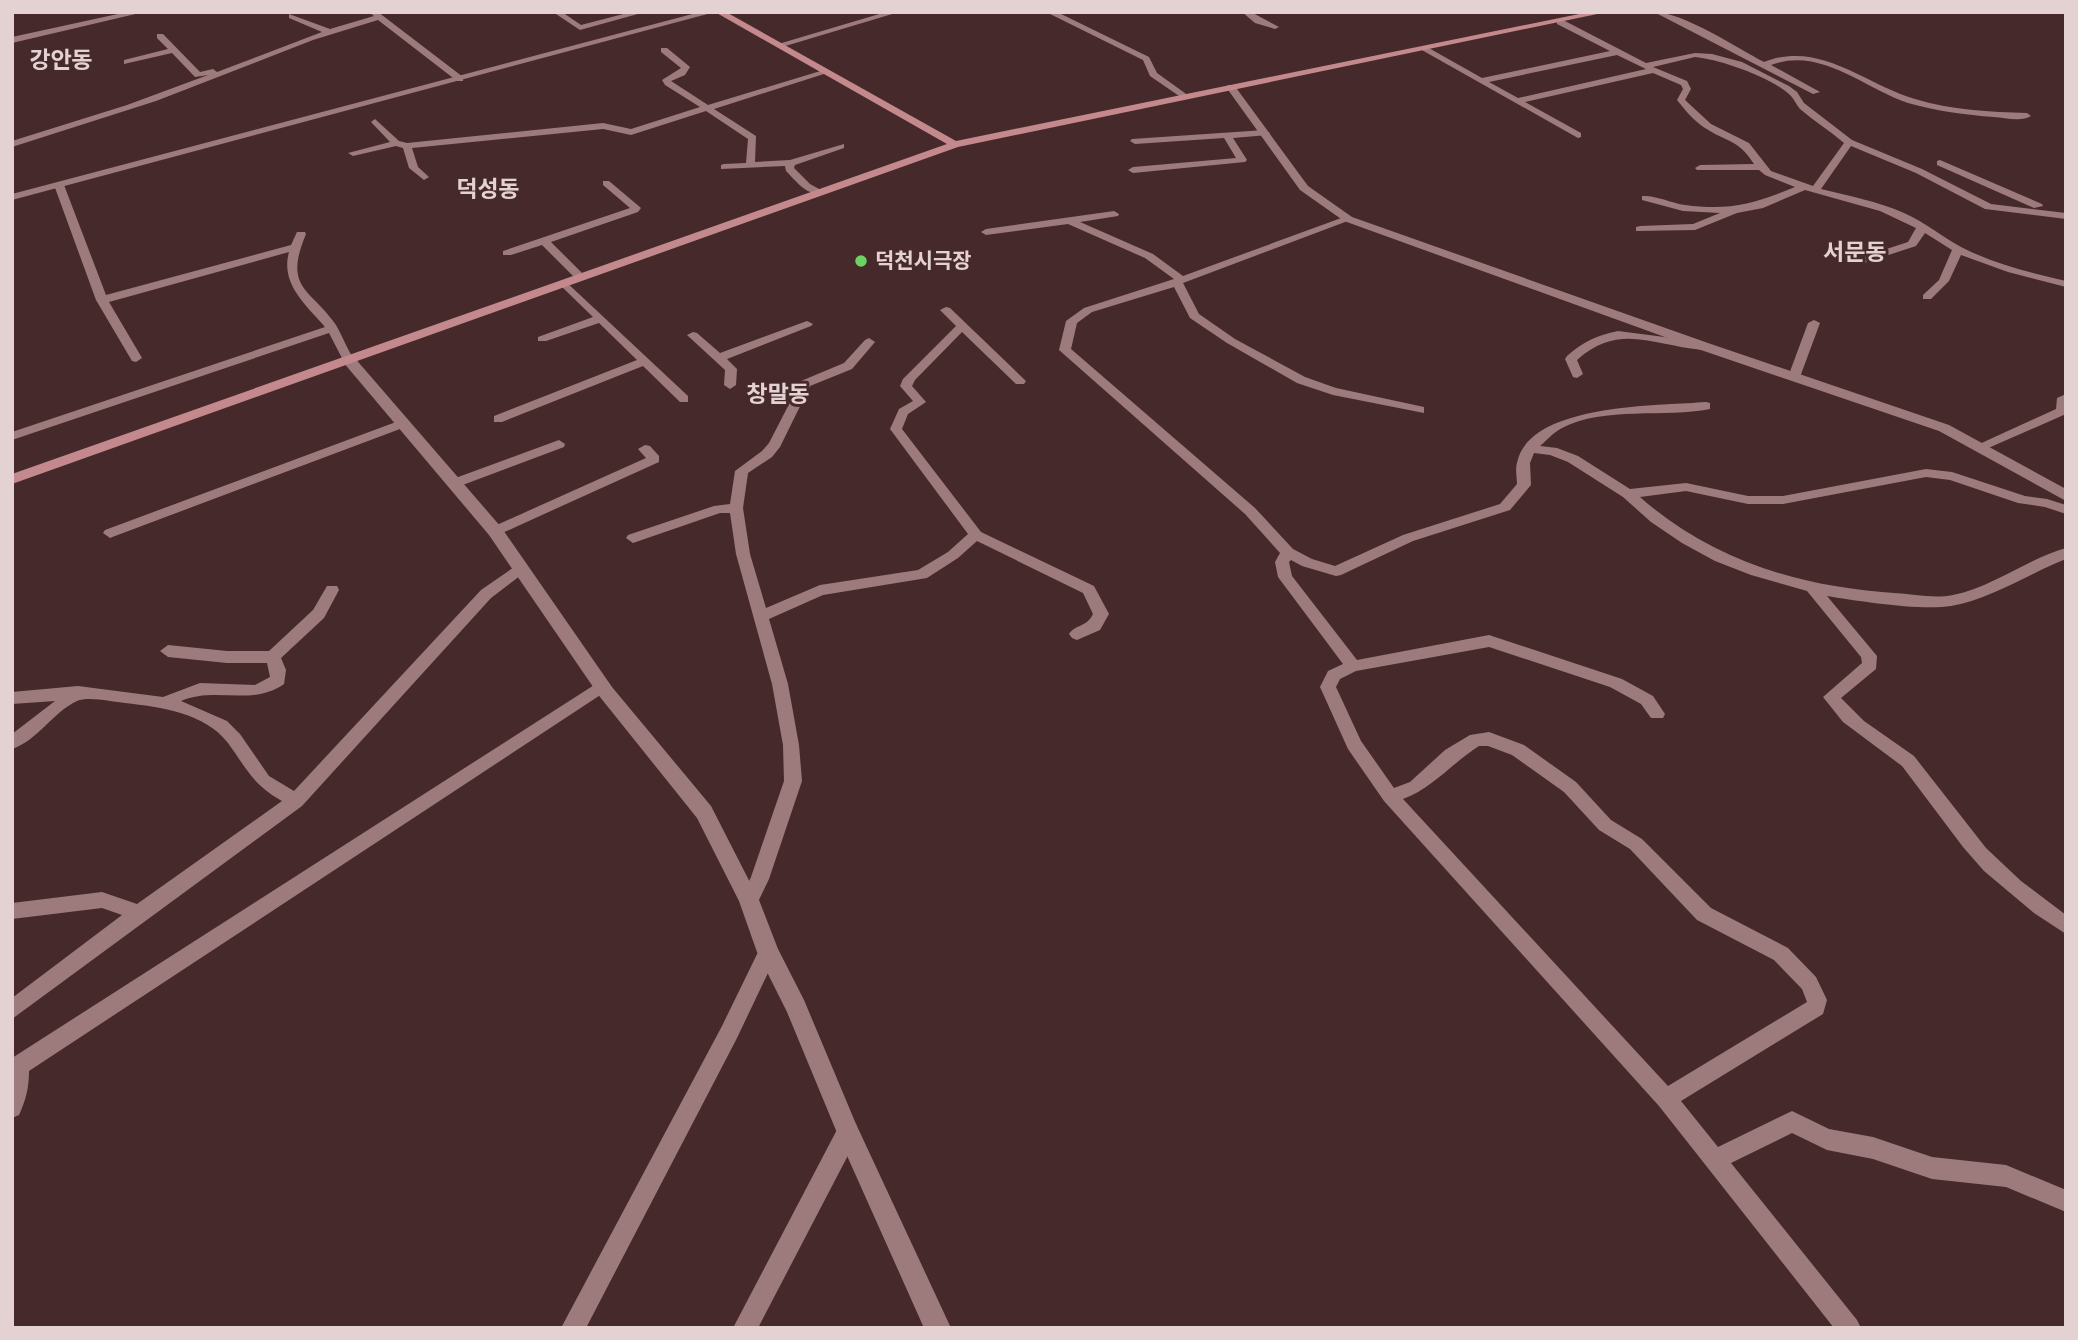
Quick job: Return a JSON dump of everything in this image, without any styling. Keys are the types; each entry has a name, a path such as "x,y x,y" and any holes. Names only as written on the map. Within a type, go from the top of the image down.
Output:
{"main road":[{"path":"719,12 955,144"},
{"path":"12,478 955,144 1602,12"}],"street":[{"path":"12,40 140,12"},
{"path":"557,12 579,28 640,12"},
{"path":"12,197 711,12"},
{"path":"779,46 895,12"},
{"path":"1050,12 1146,59 1153,74 1185,96"},
{"path":"1246,12 1258,21 1275,27"},
{"path":"1658,12 1816,92"},
{"path":"12,144 80,124 376,15 460,79"},
{"path":"292,16 327,31"},
{"path":"1560,22 1684,83 1687,89 1681,100 1695,116 1708,126 1744,143 1758,167"},
{"path":"160,36 198,75 236,67"},
{"path":"1424,49 1578,135"},
{"path":"127,62 174,50"},
{"path":"664,50 686,67 682,73 666,80 668,83 753,138 750,166"},
{"path":"1480,81 1618,52"},
{"path":"1517,101 1695,55 1712,56 1739,64 1786,88 1794,94 1801,106 1849,142 1919,171 1989,207 2066,216"},
{"path":"1763,65 1789,57 1804,58 1858,77 1913,102 1991,115 2027,116"},
{"path":"353,153 396,143 407,146 603,126 631,132 824,71"},
{"path":"1231,87 1304,188 1348,219 1703,346 1917,418 1981,446 2066,496"},
{"path":"375,122 396,143"},
{"path":"1135,141 1265,133"},
{"path":"1133,170 1242,160 1227,135"},
{"path":"1815,190 1849,142"},
{"path":"407,146 414,168 424,177"},
{"path":"724,167 791,163 841,146"},
{"path":"791,163 789,169 807,186 818,192"},
{"path":"1940,163 2053,213"},
{"path":"1700,168 1758,167 1802,188 1868,202 1922,225 1958,249 2011,270 2066,284"},
{"path":"508,253 636,208 606,183"},
{"path":"59,185 102,300 136,358"},
{"path":"1646,198 1683,208 1735,210 1759,206 1802,188"},
{"path":"1640,229 1695,227 1735,210"},
{"path":"986,232 1114,214"},
{"path":"1348,219 1179,281 1088,310 1072,321 1065,349 1250,511 1288,552 1307,564 1336,571 1408,538 1504,507 1524,485 1523,463 1529,449 1556,426 1576,419 1610,413 1706,406"},
{"path":"1068,220 1149,256 1179,281 1194,316 1231,341 1301,380 1333,391 1420,410"},
{"path":"1857,262 1912,244 1922,225"},
{"path":"301,234 295,247 292,278 302,296 333,328 340,348 348,359 495,531 602,686 704,812 749,900 768,952 796,1007 848,1132 938,1328"},
{"path":"544,241 580,277"},
{"path":"102,300 295,247"},
{"path":"1927,297 1944,281 1958,249"},
{"path":"564,283 684,399"},
{"path":"946,310 1020,382"},
{"path":"542,340 601,318"},
{"path":"1794,377 1814,323"},
{"path":"719,358 807,324"},
{"path":"962,326 909,379 906,386 920,402 903,412 896,429 976,535 1089,590 1101,614 1095,626 1077,634"},
{"path":"12,436 333,328"},
{"path":"1577,374 1571,359 1579,351 1600,339 1617,334 1627,332 1671,344 1703,346"},
{"path":"693,335 731,369 730,385"},
{"path":"749,900 760,878 793,781 791,745 780,684 743,554 736,508 742,471 767,454 775,444 804,384 848,366 869,342"},
{"path":"498,419 644,362"},
{"path":"1981,446 2062,411 2063,398 2066,397"},
{"path":"110,533 404,423"},
{"path":"455,483 559,444"},
{"path":"495,531 654,459 645,449"},
{"path":"1529,449 1552,451 1573,459 1628,494 1646,512 1670,529 1750,570 1814,590 1888,599 1956,600 2066,553"},
{"path":"1628,494 1686,487 1748,500 1783,500 1926,473 1952,476 2023,500 2046,503 2066,510"},
{"path":"633,538 719,509 736,508"},
{"path":"761,616 820,590 922,574 953,555 976,535"},
{"path":"1288,552 1282,562 1285,577 1353,666"},
{"path":"12,1010 139,913 296,801 486,594 520,568"},
{"path":"167,651 227,657 273,657 318,614 332,590"},
{"path":"1814,590 1869,656 1870,665 1831,697 1841,712 1859,729 1883,741 1909,762 1971,844 2037,905 2066,926"},
{"path":"1657,714 1647,700 1616,683 1489,641 1353,666 1334,675 1328,687 1354,744 1390,796 1666,1099 1849,1328"},
{"path":"165,703 183,692 212,688 252,693 268,688 278,680 278,670 273,657"},
{"path":"12,1108 19,1087 18,1066 602,686"},
{"path":"12,698 78,692 165,703 213,720 240,744 261,779 296,801"},
{"path":"12,743 78,692"},
{"path":"1390,796 1416,787 1451,755 1476,740 1489,739 1518,750 1570,787 1605,825 1636,844 1704,915 1761,942 1781,954 1797,969 1817,1000 1816,1006 1771,1033 1765,1041 1666,1099"},
{"path":"12,911 102,900 139,913"},
{"path":"573,1328 729,1033 768,952"},
{"path":"1715,1160 1792,1122 1827,1139 1873,1148 1932,1168 2006,1176 2066,1200"},
{"path":"745,1328 848,1132"}],"place":[{"name":"덕천시극장","path":"861,261"}],"district":[{"name":"강안동","path":"61,60"},
{"name":"덕성동","path":"488,189"},
{"name":"서문동","path":"1855,252"},
{"name":"창말동","path":"778,394"}]}
